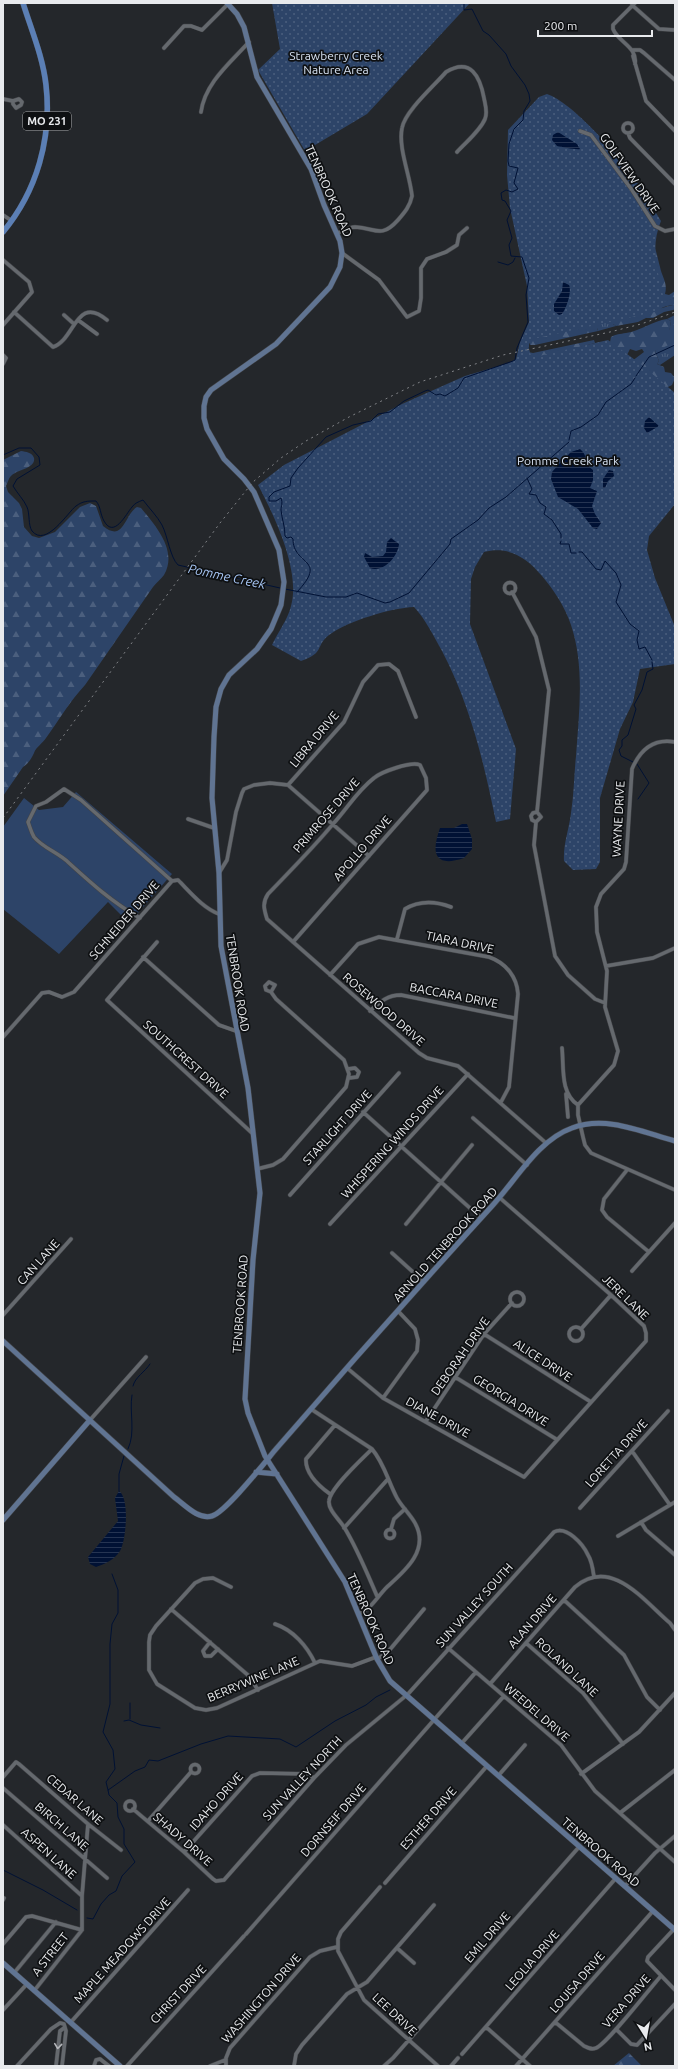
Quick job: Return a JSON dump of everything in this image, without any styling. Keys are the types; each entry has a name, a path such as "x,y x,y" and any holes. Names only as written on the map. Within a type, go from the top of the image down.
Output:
{"main road":[{"name":"MO 231","path":"3,232 12,221 30,189 39,165 47,125 44,76 23,3"}],"street":[{"path":"164,48 184,26 191,26 202,30 227,4"},
{"name":"TENBROOK ROAD","path":"227,4 241,20 249,42 256,75 308,164 325,208 337,233 342,253 337,273 324,294 299,318 272,349 214,388 208,393 204,403 204,418 211,439 224,459 252,490 277,545 282,561 284,591 280,610 273,625 257,649 226,680 218,696 215,714 213,760 214,828 219,873 219,914 222,957 248,1088 260,1202 253,1260 245,1391 248,1413 268,1459 338,1571 359,1614 376,1658 386,1676 406,1696 674,1929"},
{"path":"675,30 659,29 633,4 613,25 613,29 632,50 646,101 675,131"},
{"path":"201,112 205,93 249,42"},
{"path":"632,50 640,50 675,80"},
{"path":"337,233 354,227 379,232 387,230 404,214 410,205 412,196 402,138 402,128 409,114 446,72 453,68 460,67 473,71 480,79 487,113 481,126 457,152"},
{"path":"3,99 13,101"},
{"name":"GOLFVIEW DRIVE","path":"580,131 591,135 632,190 655,226 665,231 675,229"},
{"path":"628,133 630,138 675,184"},
{"path":"3,215 12,221"},
{"path":"342,253 379,280 407,317 419,311 421,298 421,268 427,259 446,252 457,244 459,235 467,228"},
{"path":"3,260 29,282 32,292 3,325"},
{"path":"14,312 53,347 62,341 79,319 92,311 99,313 107,320"},
{"path":"64,315 74,324"},
{"path":"79,319 97,334"},
{"path":"3,355 6,358 3,364"},
{"path":"512,592 536,636 549,690 537,812 541,817 536,822 534,845 556,958 565,972 585,991 595,999 605,1003"},
{"name":"LIBRA DRIVE","path":"288,785 344,722 363,682 378,665 389,664 398,671 416,717"},
{"name":"WAYNE DRIVE","path":"578,1106 616,1060 617,1047 605,1003 606,966 596,932 597,903 602,892 624,869 626,862 632,769 637,757 648,746 657,742 675,742"},
{"name":"PRIMROSE DRIVE","path":"264,900 334,824 362,788 375,777 392,770 417,764"},
{"name":"APOLLO DRIVE","path":"293,942 427,790 428,784 424,771 417,764"},
{"path":"219,873 227,860 236,812 244,789 254,785 270,783 288,785 369,856"},
{"path":"140,918 112,900 107,894 89,882 69,863 35,837 28,822 36,806 46,802 64,789 81,800 172,881"},
{"path":"536,822 532,820 531,816 533,813 537,812"},
{"path":"188,819 214,828"},
{"name":"SCHNEIDER DRIVE","path":"3,1037 42,994 49,992 62,997 72,994 172,881 178,880 206,907 219,914"},
{"name":"ROSEWOOD DRIVE","path":"264,900 267,919 370,1010 427,1058 458,1066 501,1102 546,1143"},
{"path":"397,939 405,909 411,905 428,901 451,907"},
{"name":"TIARA DRIVE","path":"330,975 358,944 379,937 397,939 489,957 499,961 512,975 516,985 518,998 514,1018 509,1087 501,1102"},
{"path":"157,942 144,957 219,1025 236,1031"},
{"path":"606,966 653,958 675,948"},
{"name":"SOUTHCREST DRIVE","path":"144,957 107,1000 252,1133"},
{"path":"257,1169 271,1166 283,1159 343,1092 349,1078 348,1069 341,1057 276,999 271,992"},
{"name":"BACCARA DRIVE","path":"370,1010 392,995 401,995 514,1018"},
{"path":"562,1048 568,1118"},
{"path":"348,1069 355,1068 359,1072 357,1077 349,1078"},
{"name":"STARLIGHT DRIVE","path":"290,1195 399,1073"},
{"name":"WHISPERING WINDS DRIVE","path":"330,1224 468,1074"},
{"path":"566,1090 571,1099 578,1106 580,1125 585,1145 591,1153 675,1190"},
{"path":"363,1112 481,1218"},
{"path":"473,1118 527,1165"},
{"name":"ARNOLD TENBROOK ROAD","path":"90,1420 168,1492 191,1510 201,1516 210,1516 218,1513 268,1459 347,1368 500,1198 546,1143 565,1131 580,1125 598,1123 616,1125 675,1142"},
{"path":"406,1224 472,1145"},
{"path":"628,1170 604,1199 602,1210 649,1252"},
{"name":"JERE LANE","path":"500,1198 611,1295 644,1326 646,1333 646,1341 524,1477"},
{"path":"632,1272 675,1223"},
{"name":"CAN LANE","path":"3,1315 71,1239"},
{"path":"392,1253 424,1282"},
{"name":"DEBORAH DRIVE","path":"519,1292 523,1295 523,1303 518,1306 512,1303 510,1299 513,1293 519,1292"},
{"path":"581,1329 611,1295"},
{"name":"DEBORAH DRIVE","path":"426,1421 484,1334 512,1303"},
{"path":"383,1398 417,1350 418,1340 415,1329 398,1311"},
{"path":"577,1327 581,1329 583,1333 581,1340 575,1342 571,1339 569,1332 572,1328 577,1327"},
{"name":"ALICE DRIVE","path":"484,1334 591,1402"},
{"path":"3,1341 90,1420"},
{"path":"3,1520 146,1357"},
{"name":"DIANE DRIVE","path":"347,1368 383,1398 524,1477"},
{"name":"GEORGIA DRIVE","path":"455,1378 556,1440"},
{"path":"311,1409 372,1449 379,1457 397,1499 415,1524 420,1544 415,1557 401,1574 377,1596 373,1605 359,1614"},
{"name":"LORETTA DRIVE","path":"580,1508 668,1411"},
{"path":"330,1494 313,1479 306,1467 306,1459 335,1425"},
{"path":"262,1448 268,1452 276,1450"},
{"path":"372,1449 330,1494 329,1507 344,1528 377,1596"},
{"path":"632,1450 670,1505"},
{"path":"256,1472 277,1474"},
{"path":"344,1528 388,1479"},
{"path":"618,1536 675,1502"},
{"path":"390,1529 394,1519 405,1509"},
{"path":"641,1522 646,1530 675,1555"},
{"name":"SUN VALLEY SOUTH","path":"406,1696 552,1533 559,1530 567,1532 586,1551 594,1577"},
{"path":"594,1577 608,1577 623,1582 675,1630"},
{"name":"ALAN DRIVE","path":"490,1684 578,1584 594,1577"},
{"name":"BERRYWINE LANE","path":"231,1587 218,1579 203,1579 193,1585 153,1630 149,1642 150,1672 160,1688 188,1705 204,1710 220,1707 315,1663 326,1661 352,1666 387,1653 424,1609"},
{"path":"564,1600 624,1654 645,1694 660,1710"},
{"path":"171,1609 249,1676 258,1690"},
{"path":"275,1624 287,1630 305,1645 315,1663"},
{"path":"210,1642 203,1651 205,1656 210,1656 218,1649"},
{"name":"ROLAND LANE","path":"526,1644 583,1693 624,1744"},
{"name":"WEEDEL DRIVE","path":"448,1648 561,1745 595,1791 675,1862"},
{"name":"DORNSEIF DRIVE","path":"245,1935 476,1672"},
{"path":"581,1774 624,1744 643,1728 675,1693"},
{"name":"SUN VALLEY NORTH","path":"220,1881 224,1880 314,1778 346,1745 406,1696"},
{"path":"461,1744 504,1696"},
{"path":"498,1776 525,1744"},
{"name":"CEDAR LANE","path":"3,1777 16,1762 120,1850"},
{"name":"ESTHER DRIVE","path":"384,1883 487,1766"},
{"path":"620,1813 675,1770"},
{"path":"148,1822 191,1772"},
{"name":"IDAHO DRIVE","path":"184,1852 252,1776 260,1773 308,1774 314,1778"},
{"name":"BIRCH LANE","path":"3,1788 107,1878"},
{"name":"SHADY DRIVE","path":"133,1809 184,1852 213,1879 220,1881"},
{"path":"3,1944 26,1917 32,1916 82,1930 82,1896 88,1824"},
{"name":"ASPEN LANE","path":"3,1825 82,1896"},
{"path":"626,1886 660,1849 675,1836"},
{"name":"EMIL DRIVE","path":"384,2066 409,2040 579,1847"},
{"name":"LEOLIA DRIVE","path":"462,2054 616,1878"},
{"path":"337,1947 338,1939 342,1932 380,1888"},
{"name":"MAPLE MEADOWS DRIVE","path":"66,2023 188,1890"},
{"path":"294,2066 295,2056 299,2048 347,1994 367,1982 434,1905"},
{"name":"LOUISA DRIVE","path":"516,2066 653,1911"},
{"path":"14,1973 56,1922"},
{"name":"VERA DRIVE","path":"555,2022 584,2046 590,2049 599,2047 661,1976 649,1965 647,1959 674,1929"},
{"name":"A STREET","path":"34,1991 82,1930"},
{"name":"CHRIST DRIVE","path":"127,2066 245,1935"},
{"name":"LEE DRIVE","path":"337,1947 368,2004 438,2066"},
{"name":"WASHINGTON DRIVE","path":"225,2060 232,2045 310,1958 320,1951 337,1947"},
{"path":"397,1948 414,1963"},
{"path":"3,1963 27,1984 66,2023 120,2066"},
{"path":"661,1976 675,1990"},
{"path":"3,2010 27,1984"},
{"path":"616,2029 631,2044 637,2045 675,2004"},
{"path":"17,2066 54,2026 58,2023 66,2023"},
{"path":"56,2066 60,2031 66,2023"},
{"path":"62,2066 66,2023"},
{"path":"486,2027 530,2066"},
{"path":"451,2066 458,2058"},
{"path":"94,2066 96,2060 100,2059 109,2066"},
{"path":"210,2066 225,2060 226,2066"}],"green space":[{"name":"Strawberry Creek Nature Area","path":"272,3 470,3 367,114 305,151 258,70 280,49"},
{"name":"Pomme Creek Park","path":"547,94 569,108 595,131 628,169 661,221 657,231 655,252 665,304 659,311 533,339 528,345 531,356 539,356 608,340 642,365 675,393 675,504 649,536 647,550 655,578 675,627 675,664 640,669 633,702 620,729 600,798 600,862 596,869 573,870 564,861 564,849 572,806 580,674 575,641 569,618 551,587 536,569 523,558 509,552 484,552 475,567 471,579 470,624 516,749 510,819 496,822 481,756 461,692 442,651 426,622 414,607 370,616 347,625 329,635 314,655 301,661 272,645 290,611 293,592 292,577 289,560 278,527 258,485 284,465 402,404 465,376 509,363 516,359 520,342 529,322 527,286 510,208 507,175 508,130 539,97"},
{"path":"642,229 654,246 665,283 665,294 669,295 675,291 675,298 661,303"},
{"path":"675,298 675,309 673,310 673,305 667,306 613,324 616,326 598,331 597,328 529,341 529,347 525,347 526,341"},
{"path":"673,305 673,310 664,312 653,318 646,318 638,322 616,326 613,324 613,321"},
{"path":"675,315 675,355 660,365 657,364 659,361 655,351 662,345 668,334 671,321 667,319"},
{"path":"667,319 671,321 669,333 671,344 655,351 659,361 657,364 664,367 665,372 671,373 675,378 672,385 666,388 632,361 644,352 642,349 636,351 630,349 626,357 610,342 611,337 615,335 631,332"},
{"path":"591,326 597,328 598,331 530,345 529,341 535,337"},
{"path":"594,340 595,343 535,359 528,354 528,352 533,353"},
{"path":"21,451 32,455 34,461 29,466 14,473 9,478 6,486 8,492 19,503 22,509 24,527 32,536 39,538 55,532 80,507 90,503 96,506 103,526 110,530 120,530 137,507 141,508 159,531 167,548 168,566 164,575 153,587 85,685 69,704 45,740 36,749 30,761 23,767 3,796 3,460"},
{"path":"76,792 172,874 129,923 108,902 59,954 3,909 3,827 24,798 39,810 63,807"},
{"path":"629,2053 642,2066 613,2066"}],"shaded area":[{"path":"558,132 577,144 580,149 557,146 552,140 553,135"},
{"path":"563,282 569,285 570,288 564,311 559,315 554,311 554,304 562,291"},
{"path":"649,417 659,426 647,433 644,428 645,421"},
{"path":"580,449 583,451 590,468 593,470 593,480 590,488 597,491 592,506 601,523 597,529 593,528 578,509 558,497 551,479 552,472 560,463 571,452"},
{"path":"609,470 613,471 614,476 608,481 605,488 603,488 603,479"},
{"path":"391,538 399,544 396,554 385,566 375,569 370,568 364,557 365,553 372,557 383,556 386,552 387,542"},
{"path":"462,824 467,824 472,839 472,849 464,858 454,861 446,861 441,859 437,856 436,851 437,837 440,828 454,828"},
{"path":"119,1491 125,1502 126,1510 122,1546 118,1554 112,1559 96,1567 90,1564 88,1557 118,1521 115,1498"}],"waterway":[{"path":"297,592 306,581 310,573 310,567 294,548 293,539 285,536 281,510 281,498 276,501 269,501 269,497 274,492 290,486 291,478 298,468 326,437 353,425 371,421 378,414 390,412 404,401 425,391 428,390 436,395 440,394 445,396 458,388 464,378 515,360 517,348 528,322 526,295 529,278 522,257 511,256 509,245 512,238 507,220 511,211 505,201 502,200 501,193 506,190 512,192 518,189 514,183 518,168 509,166 509,144 514,129 523,120 524,111 530,101 529,94 525,85 511,66 506,54 489,35 483,31 472,9 464,10 464,3"},
{"path":"498,262 508,265 513,262 515,258"},
{"name":"Pomme Creek","path":"636,376 649,357 675,345"},
{"name":"Pomme Creek","path":"569,440 571,431 581,427 598,415 606,402 631,384 635,378"},
{"name":"Pomme Creek","path":"285,589 326,597 346,597 357,593 385,603 409,593 450,544 451,539 478,520 489,508 506,497 569,442"},
{"name":"Pomme Creek","path":"3,455 19,448 31,448 39,457 40,465 17,479 13,486 27,507 29,523 32,531 38,535 44,535 50,532 76,506 83,502 96,501 104,521 108,526 112,527 120,523 134,504 143,500 162,525 173,557 178,565 280,588"},
{"path":"527,478 532,489 529,494 536,495 540,503 546,507 544,514 552,520 561,534 561,538"},
{"path":"561,541 560,544 569,544 571,553 576,553"},
{"path":"579,552 582,552 596,569 601,570 605,561 616,573 621,585 616,602 630,624 639,631 637,640 639,649 645,647 652,660"},
{"path":"633,762 621,756 619,750 622,746 622,740 628,735 636,709 634,705 642,690 647,672 653,669 652,662"},
{"path":"637,764 649,783 638,799"},
{"path":"133,1386 136,1380 150,1364"},
{"path":"128,1449 132,1436 132,1395"},
{"path":"119,1491 119,1474 124,1456"},
{"path":"108,1790 106,1782 115,1769 113,1750 103,1732 110,1704 110,1644 112,1624 118,1613 118,1590 112,1574"},
{"path":"87,1918 93,1919 101,1904 109,1895 116,1891 122,1876 135,1862 124,1844 124,1829 118,1817 117,1803 109,1795 108,1790 135,1771 145,1767 149,1760 158,1761 201,1744 228,1736 280,1739 296,1747 335,1721 366,1705 376,1697 390,1690"},
{"path":"130,1703 130,1719"},
{"path":"124,1721 129,1720 141,1725 160,1728"},
{"path":"3,1870 43,1890 77,1910"}],"railway":[{"path":"3,818 220,523 253,482 281,458 306,441 349,417 420,382 503,355 610,332 641,324 675,312"}]}
